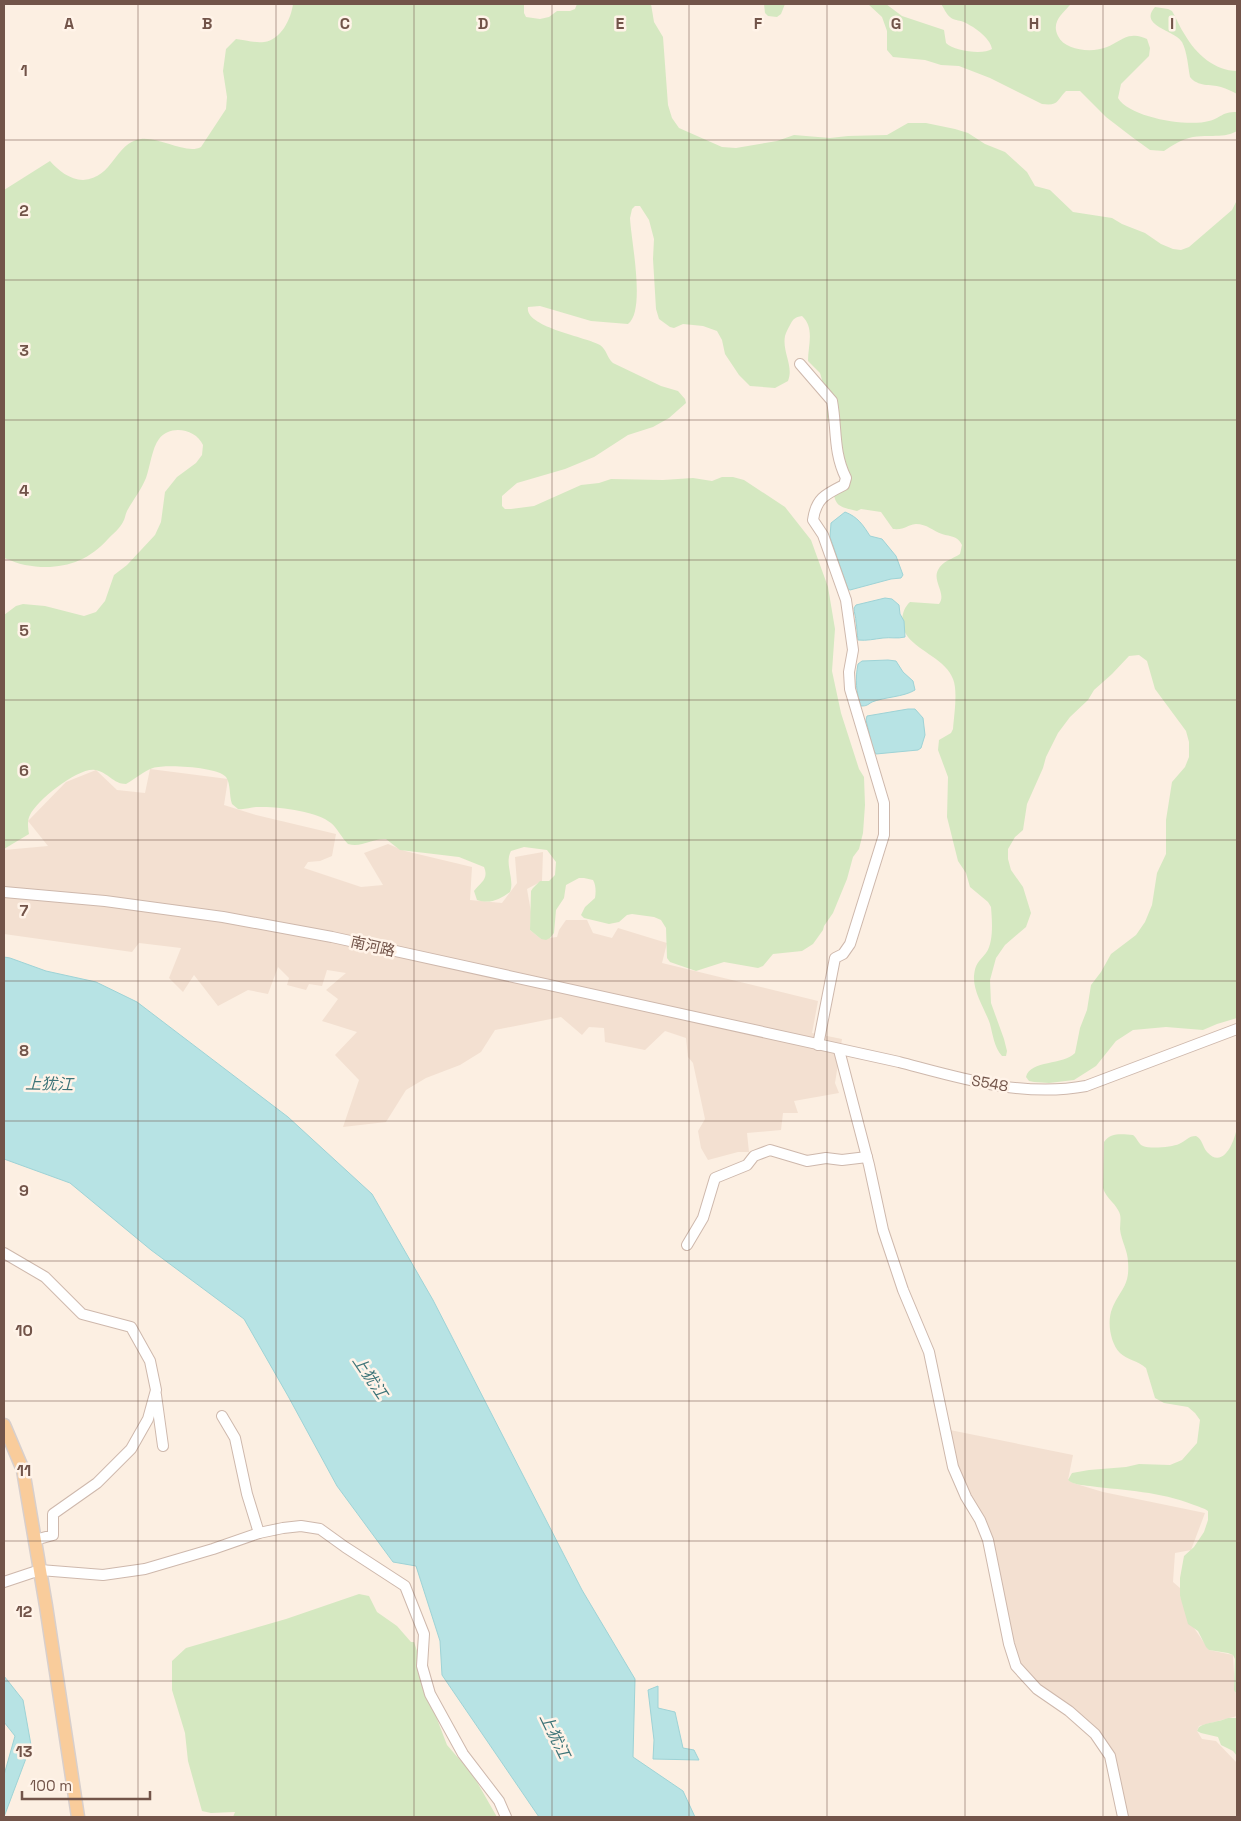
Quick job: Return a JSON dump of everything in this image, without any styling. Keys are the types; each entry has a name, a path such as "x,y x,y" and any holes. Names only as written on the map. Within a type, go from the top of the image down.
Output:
{"main road":[{"path":"4,1425 23,1470 78,1817"}],"street":[{"path":"800,364 832,401 836,451 846,478 844,485 823,496 815,511 813,520 823,535 846,600 853,650 849,672 850,689 884,803 884,835 850,944 843,954 835,958 818,1045"},
{"name":"南河路","path":"4,892 105,901 223,917 332,937 524,978 737,1028"},
{"name":"S548","path":"737,1028 981,1083 1033,1090 1064,1090 1086,1086 1237,1029"},
{"path":"839,1050 867,1157 883,1230 903,1290 929,1352 952,1467 966,1497 980,1520 988,1540 1009,1644 1016,1666 1037,1689 1069,1711 1094,1734 1105,1749 1110,1756 1124,1817"},
{"path":"687,1245 703,1218 715,1178 747,1165 754,1156 770,1150 807,1161 826,1158 842,1160 867,1157"},
{"path":"4,1253 45,1277 82,1314 131,1327 150,1361 156,1390 163,1446"},
{"path":"35,1540 54,1535 53,1514 98,1483 131,1449 148,1418 156,1390"},
{"path":"222,1416 234,1438 246,1494 259,1533"},
{"path":"4,1582 40,1570 103,1575 145,1569 259,1533 292,1527 320,1529 405,1586 424,1634 422,1666 430,1694 463,1754 499,1801 506,1817"}],"shaded area":[{"path":"150,769 228,779 224,805 256,815 336,834 332,856 320,861 308,862 304,868 361,887 383,885 364,853 388,844 405,851 472,867 470,900 502,903 517,883 515,857 543,852 542,881 527,889 531,912 530,930 541,939 557,937 559,930 566,920 587,920 593,933 612,938 618,928 667,943 662,963 818,1001 812,1033 842,1039 835,1083 839,1093 794,1101 798,1113 783,1113 781,1130 747,1133 749,1152 738,1152 708,1160 701,1148 698,1131 705,1119 693,1063 688,1057 686,1038 665,1031 645,1050 605,1042 604,1028 589,1027 582,1035 561,1017 495,1030 481,1052 460,1065 426,1078 406,1090 386,1122 343,1127 359,1080 335,1055 357,1032 322,1021 338,999 326,990 346,973 327,970 322,986 309,984 306,990 287,985 289,978 278,967 268,994 248,990 218,1006 194,975 183,992 169,978 181,948 139,943 132,952 4,934 4,850 48,846 28,821 66,782 96,770 117,790 145,793"},
{"path":"945,1429 1073,1455 1068,1480 1073,1483 1103,1492 1205,1513 1191,1550 1175,1553 1173,1582 1180,1588 1180,1596 1192,1625 1209,1650 1233,1655 1237,1716 1199,1726 1197,1731 1202,1739 1216,1741 1237,1763 1237,1817 1123,1817 1113,1774 1094,1734 1016,1666 988,1540 966,1497"}],"green space":[{"path":"293,4 524,4 526,17 540,19 549,17 557,11 575,9 577,4 651,4 654,22 663,37 668,105 672,118 679,128 722,147 736,148 777,141 794,135 830,138 887,135 908,123 926,123 955,129 968,133 985,144 1005,152 1027,172 1035,186 1050,190 1073,212 1112,218 1145,233 1161,244 1181,250 1189,247 1232,210 1237,200 1237,1018 1203,1030 1166,1027 1133,1030 1116,1041 1096,1066 1074,1080 1049,1083 1029,1081 1026,1077 1029,1072 1040,1065 1070,1057 1075,1053 1080,1028 1087,1010 1091,985 1111,954 1136,935 1145,922 1152,905 1157,873 1166,854 1166,820 1172,782 1185,767 1189,757 1189,742 1186,731 1155,689 1147,661 1139,655 1129,656 1094,690 1088,700 1070,717 1058,733 1027,804 1023,830 1015,837 1008,849 1011,870 1023,887 1031,913 1026,927 1005,945 996,958 990,980 991,1003 1004,1039 1007,1051 1006,1056 1002,1056 999,1052 974,982 976,965 989,948 992,931 991,907 988,902 970,887 966,873 958,861 947,817 948,777 938,750 939,740 951,733 953,729 955,690 953,679 950,672 939,661 908,637 902,624 904,610 910,602 939,604 941,596 937,579 938,570 945,562 960,554 962,545 956,538 920,524 893,529 881,512 861,509 857,511 842,507 836,502 834,494 842,479 833,453 827,417 827,398 820,373 808,361 810,331 802,316 793,320 785,336 785,348 790,370 788,381 775,388 750,386 739,375 725,354 722,340 717,331 703,326 683,324 674,328 659,319 656,309 653,259 654,239 649,220 640,206 635,206 632,209 630,218 637,291 633,317 628,324 591,321 540,306 528,307 529,314 545,326 600,345 613,363 661,386 678,391 686,403 669,418 653,427 628,435 594,457 565,469 517,483 502,496 502,506 505,509 511,509 534,506 581,485 599,483 611,479 663,480 693,478 712,481 722,477 733,477 744,480 785,507 811,540 828,587 835,629 832,671 841,713 859,769 864,777 865,805 863,833 859,849 853,857 847,879 833,913 813,944 802,951 773,954 763,966 758,968 724,962 696,971 670,962 667,958 666,928 661,920 654,917 632,914 627,915 619,922 609,924 584,918 581,915 585,907 595,898 596,891 593,880 584,878 579,878 566,885 564,898 556,910 554,933 546,940 541,939 530,930 531,891 540,881 549,881 555,875 556,862 547,850 524,847 511,851 509,856 510,892 494,901 477,900 474,891 482,883 486,875 484,867 459,857 400,850 386,839 358,845 348,844 331,823 307,812 265,807 238,809 232,804 229,783 226,777 213,771 191,767 169,766 153,768 126,784 118,782 100,771 88,770 69,779 49,793 29,817 29,834 4,849 4,615 16,606 23,604 45,606 84,616 96,612 105,601 114,575 127,565 155,535 161,522 165,492 177,477 196,463 202,455 203,445 195,435 183,430 170,431 164,434 157,443 146,478 127,511 122,524 99,548 81,560 60,566 37,567 4,558 4,190 50,161 61,171 78,180 93,178 108,167 125,147 141,139 188,149 201,147 226,109 227,97 223,71 226,49 236,39 264,42 275,37 284,28"},
{"path":"764,4 785,4 781,14 777,17 768,16 765,13"},
{"path":"868,4 886,4 902,16 944,30 946,43 950,46 962,50 982,52 992,49 988,40 970,25 951,18 941,4 1071,4 1058,18 1056,31 1062,41 1073,48 1101,49 1129,36 1147,39 1150,48 1149,56 1121,84 1118,98 1124,105 1147,116 1188,123 1209,121 1227,113 1237,112 1237,131 1221,136 1189,138 1178,142 1164,151 1150,150 1106,117 1080,91 1066,91 1054,103 1042,104 990,78 959,66 893,57 887,50 887,31 882,17"},
{"path":"1155,7 1172,11 1189,42 1200,55 1214,65 1237,71 1237,94 1221,87 1200,84 1190,77 1182,42 1151,19 1151,13"},
{"path":"1237,1126 1237,1695 1234,1690 1235,1659 1233,1655 1209,1650 1206,1647 1198,1631 1188,1624 1180,1596 1180,1578 1184,1556 1194,1547 1204,1532 1208,1520 1208,1511 1168,1497 1078,1484 1068,1480 1072,1473 1089,1470 1139,1464 1170,1465 1182,1460 1197,1443 1200,1420 1188,1407 1164,1403 1155,1398 1146,1368 1120,1353 1114,1344 1110,1326 1110,1314 1126,1283 1128,1262 1120,1229 1120,1215 1103,1188 1104,1142 1113,1135 1133,1135 1143,1146 1161,1147 1176,1145 1196,1136 1200,1139 1207,1152 1213,1157 1219,1158 1232,1145"},
{"path":"359,1594 369,1596 377,1612 397,1626 411,1642 414,1642 419,1672 447,1745 473,1775 497,1817 233,1817 235,1812 211,1813 202,1811 188,1761 185,1733 172,1690 172,1661 186,1648 286,1619"},
{"path":"1228,1718 1237,1718 1237,1756 1233,1751 1221,1745 1218,1737 1197,1731 1202,1725"}],"water":[{"path":"845,512 857,519 870,536 882,539 896,556 903,575 901,578 848,589 830,537 831,523"},
{"path":"885,598 892,599 899,605 900,614 904,621 905,637 858,640 854,608 856,605"},
{"path":"862,661 896,661 903,672 913,681 915,690 861,706 856,685 858,664"},
{"path":"915,709 923,718 925,735 921,748 918,750 876,754 866,720 867,716"},
{"name":"上犹江","path":"4,957 46,971 96,982 137,1002 288,1117 372,1194 433,1300 582,1590 635,1679 633,1757 683,1791 695,1817 539,1817 442,1675 440,1641 416,1566 393,1562 337,1486 244,1319 151,1250 70,1183 4,1159"},
{"path":"4,1676 23,1700 31,1745 4,1817 4,1775 15,1736 4,1722"},
{"path":"658,1686 658,1708 675,1712 683,1748 694,1750 699,1760 653,1759 654,1740 648,1690"}]}
